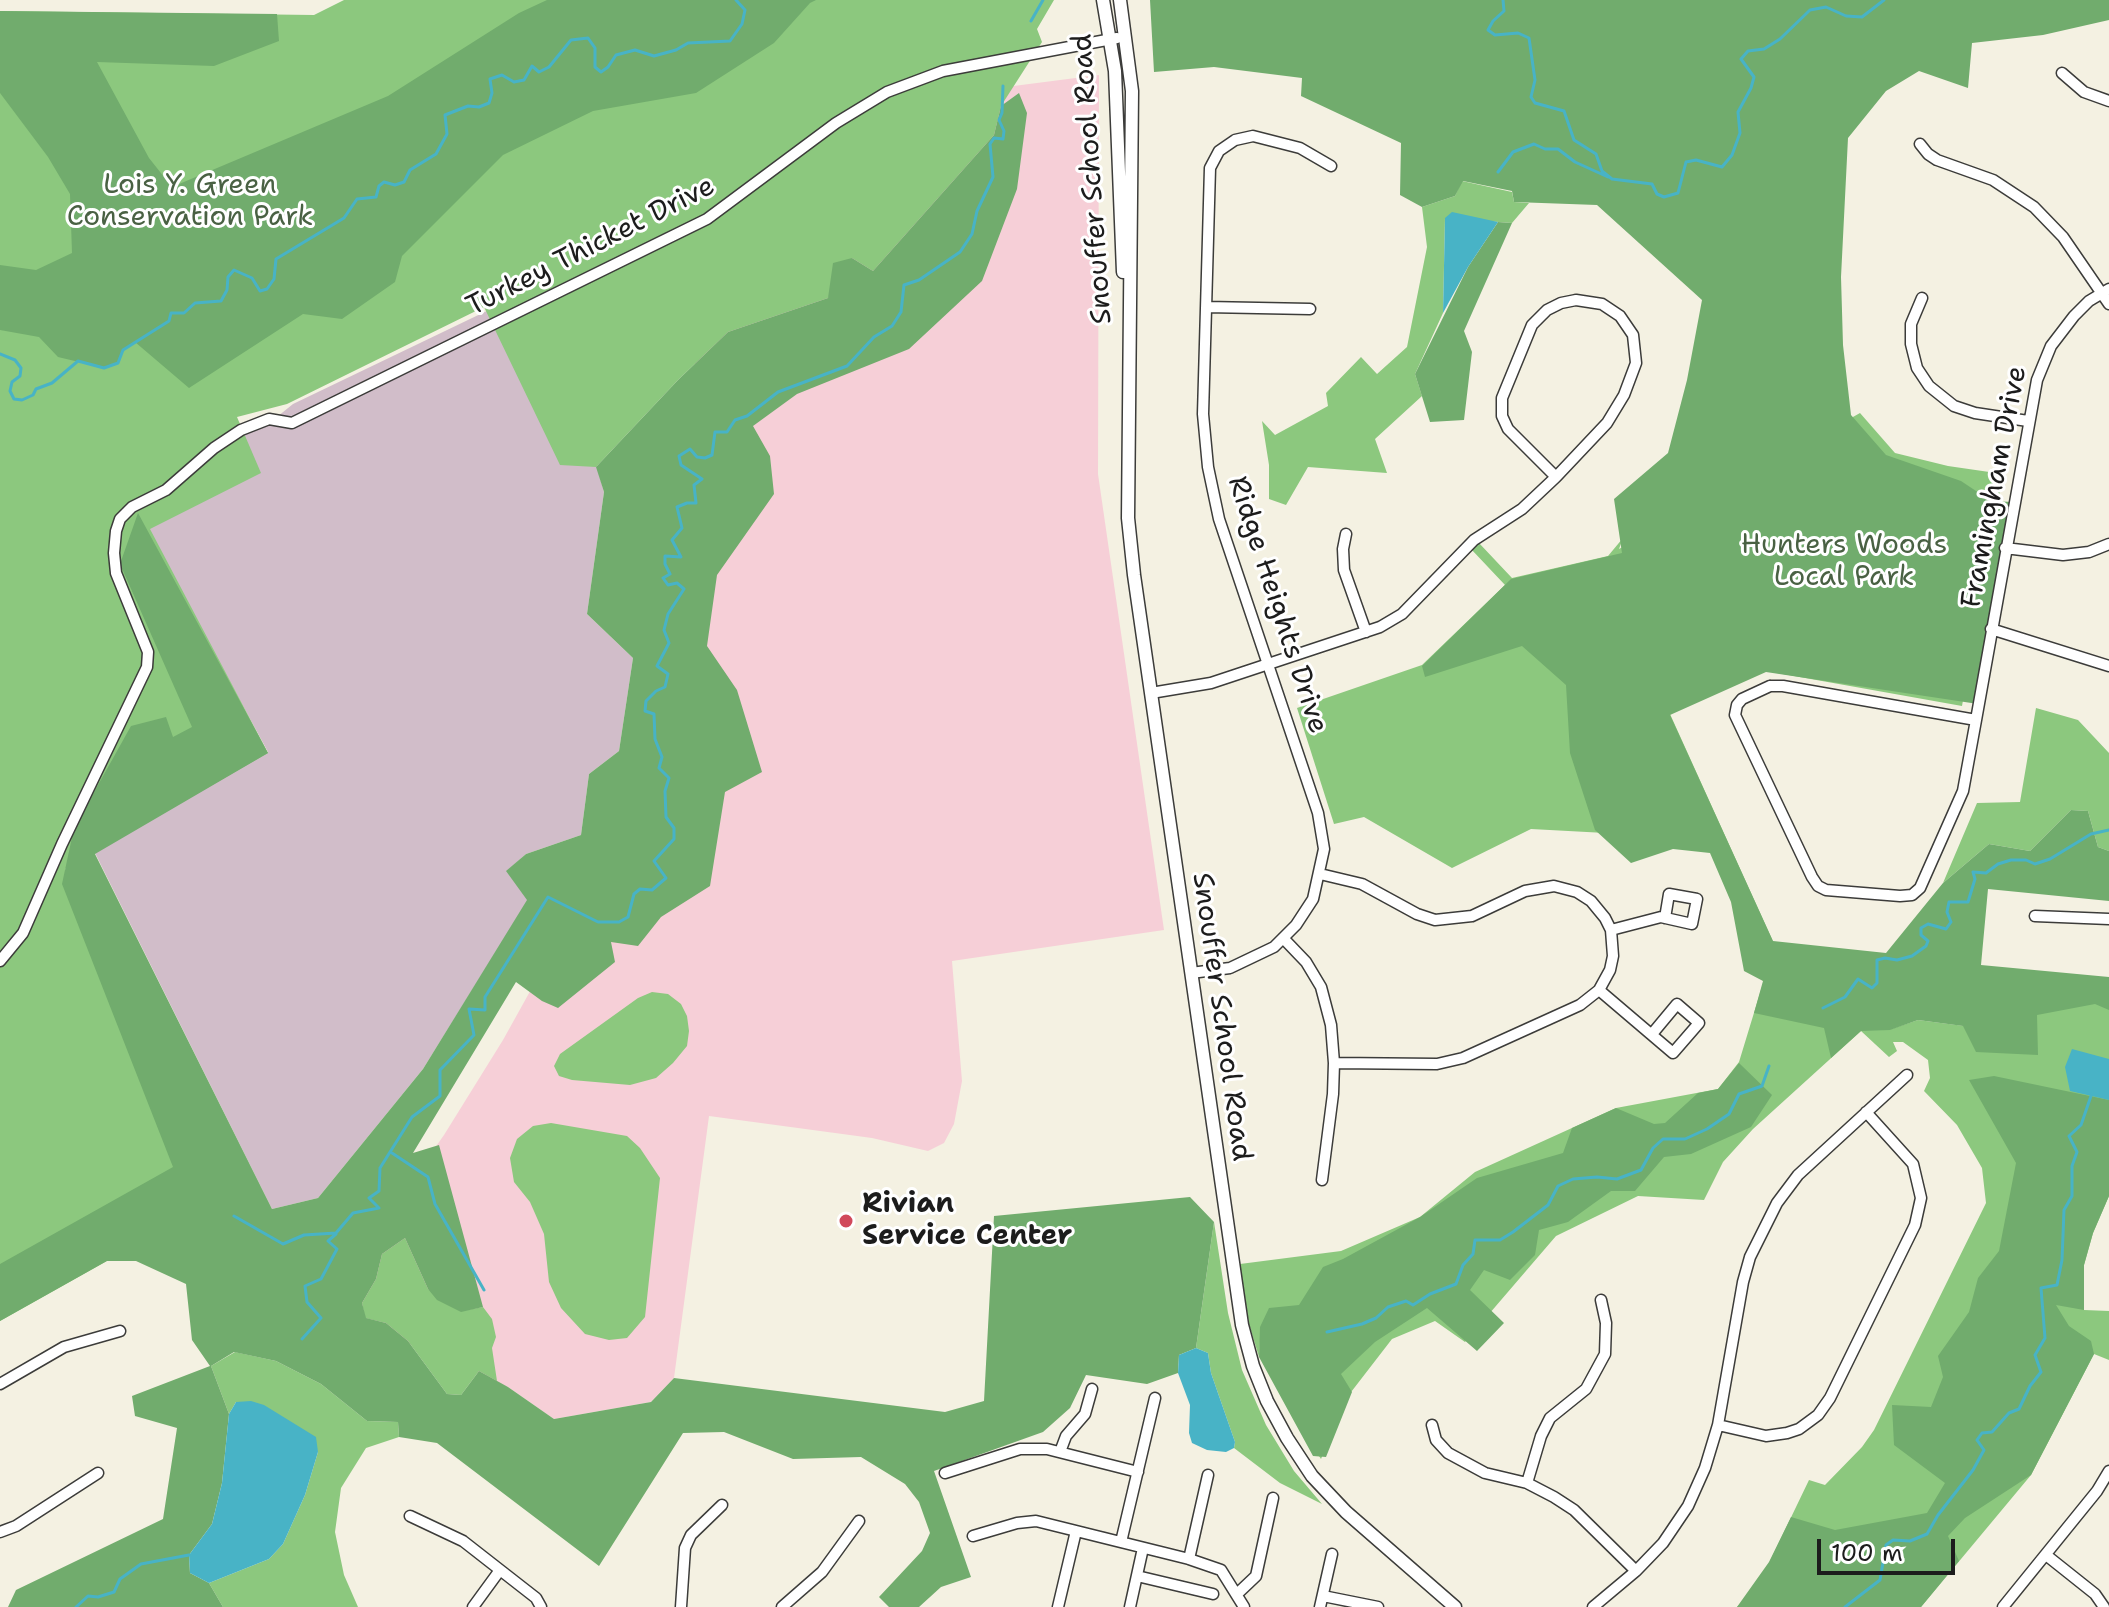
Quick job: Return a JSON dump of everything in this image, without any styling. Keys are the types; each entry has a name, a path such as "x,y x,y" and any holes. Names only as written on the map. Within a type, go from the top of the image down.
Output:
{"main road":[{"name":"Snouffer School Road","path":"1103,0 1116,90 1120,240 1128,355"},
{"name":"Snouffer School Road","path":"1120,0 1126,36 1132,126 1128,518 1238,1303 1259,1383 1287,1438 1320,1485 1364,1528 1455,1607"}],"street":[{"name":"Turkey Thicket Drive","path":"0,961 23,933 147,667 148,652 116,573 114,553 120,519 132,507 166,490 241,430 269,419 292,423 707,219 836,123 887,92 943,71 1126,36"},
{"path":"2062,73 2084,92 2109,101"},
{"name":"Ridge Heights Drive","path":"1191,973 1230,968 1274,947 1296,925 1313,899 1324,849 1318,813 1219,519 1208,467 1203,414 1210,168 1219,151 1235,140 1253,136 1300,148 1331,166"},
{"path":"1920,144 1937,160 1993,180 2034,207 2063,237 2105,291 2109,304"},
{"name":"Framingham Drive","path":"1976,720 1783,686 1770,686 1742,699 1735,715 1818,886 1826,890 1900,896 1912,895 1920,888 1963,791 1976,720 2005,548 2037,380 2051,346 2074,316 2105,291"},
{"path":"1922,298 1911,324 1911,344 1917,368 1929,386 1954,406 1975,413 2028,421"},
{"path":"1151,693 1211,683 1269,665 1366,632 1402,614 1474,540 1522,509 1556,477 1607,423 1632,379 1636,363 1633,335 1620,316 1602,304 1576,300 1547,310 1532,325 1502,398 1502,416 1508,429 1556,477"},
{"path":"1206,307 1310,309"},
{"path":"1346,534 1344,570 1366,632"},
{"path":"2005,548 2063,555 2089,552 2109,544"},
{"path":"1991,629 2109,666"},
{"path":"1320,874 1362,884 1417,914 1435,920 1472,916 1525,891 1554,886 1577,892 1591,901 1605,918 1611,930 1613,956 1610,970 1599,990 1580,1005 1463,1058 1437,1064 1334,1063"},
{"path":"2035,916 2109,919"},
{"path":"1611,930 1665,918"},
{"path":"1283,938 1306,962 1321,987 1331,1025 1333,1094 1322,1180"},
{"path":"1599,990 1673,1053 1699,1023 1677,1004 1652,1034"},
{"path":"1593,1607 1636,1571 1663,1543 1688,1506 1705,1468 1718,1425 1743,1282 1760,1234 1777,1203 1798,1175 1907,1075"},
{"path":"1718,1425 1766,1436 1777,1435 1799,1429 1818,1415 1830,1398 1915,1225 1921,1198 1913,1164 1866,1112"},
{"path":"1527,1483 1541,1436 1550,1418 1586,1389 1605,1354 1606,1323 1601,1300"},
{"path":"0,1384 64,1347 120,1331"},
{"path":"1060,1452 1066,1436 1085,1414 1092,1389"},
{"path":"1121,1542 1155,1398"},
{"path":"1432,1425 1436,1440 1448,1453 1485,1473 1527,1483 1574,1510 1636,1571"},
{"path":"945,1473 1020,1449 1047,1449 1138,1472"},
{"path":"2003,1607 2097,1491 2109,1471"},
{"path":"0,1532 16,1526 98,1473"},
{"path":"1189,1559 1208,1475"},
{"path":"1237,1594 1256,1576 1273,1498"},
{"path":"681,1607 685,1548 691,1535 722,1505"},
{"path":"410,1516 463,1541 536,1598 541,1607"},
{"path":"782,1607 822,1572 859,1521"},
{"path":"973,1536 1025,1521 1036,1521 1189,1559 1221,1570 1244,1607"},
{"path":"1058,1607 1076,1531"},
{"path":"1130,1607 1143,1548"},
{"path":"1332,1554 1322,1601 1378,1607"},
{"path":"2046,1555 2095,1594 2104,1607"},
{"path":"473,1607 500,1570"},
{"path":"1137,1576 1213,1594"}],"shaded area":[{"path":"1099,75 1098,474 1164,930 952,961 962,1081 954,1124 944,1143 928,1151 872,1138 709,1116 674,1378 651,1402 554,1419 508,1387 323,1307 444,1135 503,1040 679,723 700,247 967,92"},
{"path":"545,283 604,492 587,614 633,658 619,751 589,774 581,835 526,854 507,871 528,900 423,1069 318,1198 272,1209 95,853 268,752 138,513 217,452 254,429 267,425 293,404"}],"green space":[{"name":"Lois Y. Green Conservation Park","path":"344,0 1054,0 1037,29 1042,42 1001,106 994,135 873,271 852,258 828,298 728,332 596,467 560,465 484,307 287,404 237,417 261,473 150,529 268,753 65,869 170,1064 176,1222 0,1321 0,11 314,15"},
{"path":"547,0 816,0 774,43 696,93 593,111 503,155 402,256 395,282 342,319 303,314 189,388 135,342 123,351 118,363 104,368 58,357 39,337 0,330 0,265 36,270 72,253 70,194 48,157 0,93 0,11 277,14 279,41 214,66 97,62 149,158 172,187 388,96 519,13"},
{"name":"Hunters Woods Local Park","path":"1150,0 2109,0 2109,20 2043,35 1972,43 1968,88 1919,71 1886,91 1848,138 1841,277 1843,345 1851,415 1886,455 1961,481 1991,501 2013,502 1978,704 1766,672 1670,715 1773,941 1886,953 1943,883 1989,844 2030,851 2071,810 2088,811 2098,847 2109,851 2109,901 1988,889 1981,965 2109,977 2109,1010 2095,1004 2037,1015 2038,1055 1976,1052 1963,1026 1918,1020 1890,1030 1861,1031 1831,1058 1824,1028 1754,1013 1763,981 1744,971 1731,902 1710,853 1673,849 1631,863 1595,830 1570,753 1566,685 1522,646 1425,677 1422,666 1511,579 1622,553 1614,499 1668,453 1687,380 1702,300 1597,205 1514,202 1512,191 1463,181 1455,196 1422,207 1400,195 1401,143 1301,96 1302,78 1214,67 1154,72"},
{"path":"1019,93 1027,113 1017,189 982,281 909,349 797,394 753,426 770,456 774,494 717,575 707,646 737,690 762,772 725,792 710,886 661,917 638,946 611,942 615,962 558,1008 542,1001 516,982 413,1153 439,1145 483,1307 461,1312 437,1300 428,1289 405,1238 382,1254 376,1279 362,1303 366,1318 386,1323 408,1341 447,1394 461,1395 479,1371 554,1419 651,1402 674,1378 945,1412 984,1401 994,1216 1190,1197 1214,1222 1196,1348 1179,1355 1178,1373 1147,1384 1086,1375 1070,1408 1043,1432 934,1471 971,1577 941,1587 919,1607 889,1607 879,1597 922,1551 930,1533 919,1502 905,1484 861,1457 793,1459 724,1432 683,1433 599,1566 437,1443 399,1437 398,1422 367,1421 321,1384 276,1361 234,1352 211,1366 229,1414 222,1483 212,1524 189,1555 190,1573 209,1583 223,1607 8,1607 16,1590 163,1519 177,1428 135,1416 132,1396 210,1366 192,1340 186,1284 136,1261 107,1261 0,1321 0,1264 173,1167 62,884 74,828 131,726 166,717 173,737 192,727 120,564 138,513 268,753 95,854 272,1209 318,1198 423,1069 527,900 506,871 526,854 581,835 589,774 619,751 633,658 587,614 604,492 596,467 728,332 828,298 833,263 852,258 873,271 994,135 1001,106"},
{"path":"1462,181 1512,192 1514,202 1529,203 1512,223 1445,218 1443,313 1415,374 1422,396 1375,439 1387,473 1308,467 1286,505 1269,499 1269,465 1262,421 1275,435 1328,406 1326,393 1361,357 1377,374 1407,347 1427,247 1422,207 1455,196"},
{"path":"1498,222 1512,223 1464,331 1472,352 1464,420 1430,422 1415,374 1468,267"},
{"name":"Hunters Woods Local Park","path":"1860,413 1895,453 1948,466 2003,474 1962,706 1766,671 1670,714 1775,946 2109,979 2109,1196 2093,1233 2084,1265 2084,1310 2109,1311 2109,1360 2094,1354 2031,1475 1921,1607 1737,1607 1759,1584 1809,1480 1825,1485 1874,1430 1986,1203 1982,1168 1957,1125 1924,1091 1930,1078 1928,1060 1903,1042 1893,1042 1897,1051 1889,1057 1861,1031 1753,1129 1723,1162 1704,1200 1638,1196 1556,1236 1465,1342 1435,1321 1392,1339 1348,1396 1321,1459 1261,1326 1259,1357 1249,1324 1240,1264 1341,1251 1420,1217 1475,1172 1616,1108 1718,1089 1739,1062 1771,957 1717,839 1531,829 1452,868 1364,817 1334,824 1297,708 1422,665 1505,585 1471,549 1479,543 1512,578 1608,556 1623,538 1619,549","holes":["2014,979 1964,1026 1918,1020 1888,1030"]},
{"path":"2036,708 2078,720 2109,753 2109,851 2098,847 2088,811 2071,810 2030,851 1989,844 1943,883 1977,803 2020,802"},
{"path":"652,992 668,994 681,1004 687,1016 687,1046 673,1063 656,1078 630,1085 559,1076 554,1066 560,1054 638,998"},
{"path":"1739,1063 1772,1095 1751,1127 1691,1154 1664,1157 1635,1191 1611,1191 1568,1222 1539,1230 1535,1255 1510,1280 1484,1270 1470,1290 1504,1323 1477,1351 1427,1308 1375,1342 1341,1374 1352,1392 1326,1457 1313,1456 1259,1357 1260,1327 1269,1308 1299,1305 1323,1267 1420,1217 1477,1178 1563,1153 1572,1128 1616,1108 1654,1124 1665,1123 1698,1093 1718,1089"},
{"path":"1994,1076 2109,1100 2109,1196 2093,1233 2084,1265 2084,1310 2056,1305 2069,1326 2091,1341 2094,1354 2031,1475 1965,1518 1948,1536 1959,1561 1921,1607 1737,1607 1769,1562 1791,1517 1835,1530 1927,1513 1945,1483 1894,1445 1892,1405 1931,1407 1943,1377 1938,1356 1969,1312 1978,1278 1999,1251 2016,1163 1969,1080"},
{"path":"551,1123 627,1136 640,1148 660,1178 645,1317 627,1338 609,1340 585,1334 561,1308 549,1282 544,1234 530,1202 514,1182 510,1158 517,1139 533,1126"},
{"path":"1214,1222 1228,1313 1242,1370 1266,1425 1294,1471 1322,1504 1280,1483 1234,1448 1235,1442 1211,1373 1208,1353 1196,1348"},
{"path":"405,1238 428,1289 461,1311 483,1307 492,1319 496,1337 492,1348 497,1381 479,1371 461,1395 447,1394 408,1341 386,1323 365,1318 362,1303 376,1279 382,1254"},
{"path":"235,1352 276,1361 321,1384 367,1421 398,1422 399,1437 366,1448 341,1488 335,1532 344,1575 358,1607 223,1607 209,1583 269,1559 283,1544 305,1495 318,1452 236,1402 229,1414 211,1366"}],"water":[{"path":"1452,212 1498,222 1443,313 1445,218"},
{"path":"2072,1049 2109,1059 2109,1100 2070,1091 2065,1067"},
{"path":"1196,1348 1208,1353 1211,1373 1235,1442 1234,1448 1226,1452 1207,1450 1192,1443 1189,1433 1190,1405 1178,1373 1179,1355"},
{"path":"251,1401 264,1405 316,1437 318,1452 305,1495 283,1544 269,1559 209,1583 190,1573 189,1555 212,1524 222,1483 229,1414 236,1402"}],"waterway":[{"path":"0,354 15,360 21,368 20,376 12,382 10,391 14,399 22,400 33,395 36,389 52,383 78,361 104,368 118,363 123,350 169,321 171,313 184,313 195,303 221,301 227,290 228,277 234,270 252,278 260,291 267,289 274,279 276,259 344,218 357,199 376,197 379,186 384,182 395,185 404,182 410,170 436,154 447,134 445,115 468,106 479,107 489,103 492,93 490,79 502,75 514,82 524,80 532,66 539,72 549,67 571,40 588,38 595,48 595,67 601,72 616,55 635,50 654,56 688,43 730,41 742,24 745,10 736,0"},
{"path":"1031,21 1043,0"},
{"path":"1503,0 1504,11 1488,30 1495,35 1518,33 1529,38 1535,80 1531,97 1535,103 1564,111 1574,140 1596,154 1602,171 1612,179 1652,184 1657,194 1664,197 1678,193 1686,162 1696,160 1722,167 1732,155 1740,133 1738,112 1754,77 1741,59 1748,51 1764,49 1780,39 1810,10 1826,7 1846,16 1862,17 1884,0"},
{"path":"234,1216 283,1244 304,1235 336,1233 353,1213 379,1208 369,1198 379,1191 380,1168 412,1117 440,1096 440,1070 474,1035 469,1009 485,1010 485,997 548,897 598,922 619,922 628,917 634,894 640,889 652,890 666,878 654,861 674,839 674,828 666,817 665,791 669,778 659,768 662,757 655,739 654,714 645,711 646,701 665,687 668,674 657,666 669,643 664,630 668,614 684,589 677,583 668,585 663,578 670,574 665,556 681,557 672,540 682,528 677,507 696,503 694,485 702,479 681,465 679,456 690,449 697,457 712,455 715,432 727,432 735,420 747,416 778,392 847,366 874,337 892,326 901,312 904,285 919,280 960,252 972,234 977,211 993,177 990,144 994,138 1003,139 1004,131 999,120 1003,86"},
{"path":"1498,172 1513,152 1534,144 1545,149 1558,149 1575,162 1608,177"},
{"path":"1823,1008 1845,997 1858,979 1872,988 1877,983 1877,960 1912,956 1926,946 1928,941 1921,935 1921,928 1928,924 1946,929 1951,922 1947,912 1949,902 1968,902 1975,879 1973,872 1986,873 1998,864 2011,860 2026,860 2035,864 2050,859 2091,834 2109,830"},
{"path":"1327,1332 1362,1324 1376,1318 1388,1307 1406,1301 1413,1305 1430,1294 1456,1284 1463,1265 1473,1254 1475,1240 1500,1240 1513,1232 1548,1205 1558,1186 1573,1179 1617,1179 1641,1170 1653,1148 1663,1139 1685,1139 1729,1114 1739,1094 1762,1086 1769,1066"},
{"path":"1845,1607 1880,1580 1886,1545 1893,1540 1910,1541 1927,1534 1984,1450 1977,1440 1982,1433 1992,1432 2009,1413 2019,1409 2041,1372 2035,1355 2045,1338 2041,1288 2057,1285 2062,1260 2064,1210 2072,1196 2072,1166 2077,1152 2069,1136 2081,1125 2091,1096"},
{"path":"392,1153 428,1177 435,1204 484,1290"},
{"path":"302,1339 321,1318 307,1302 305,1286 321,1279 337,1249 328,1241 336,1234"},
{"path":"76,1607 88,1596 98,1597 114,1592 120,1579 141,1564 189,1555"}],"place":[{"name":"Rivian Service Center","path":"846,1221"}]}
